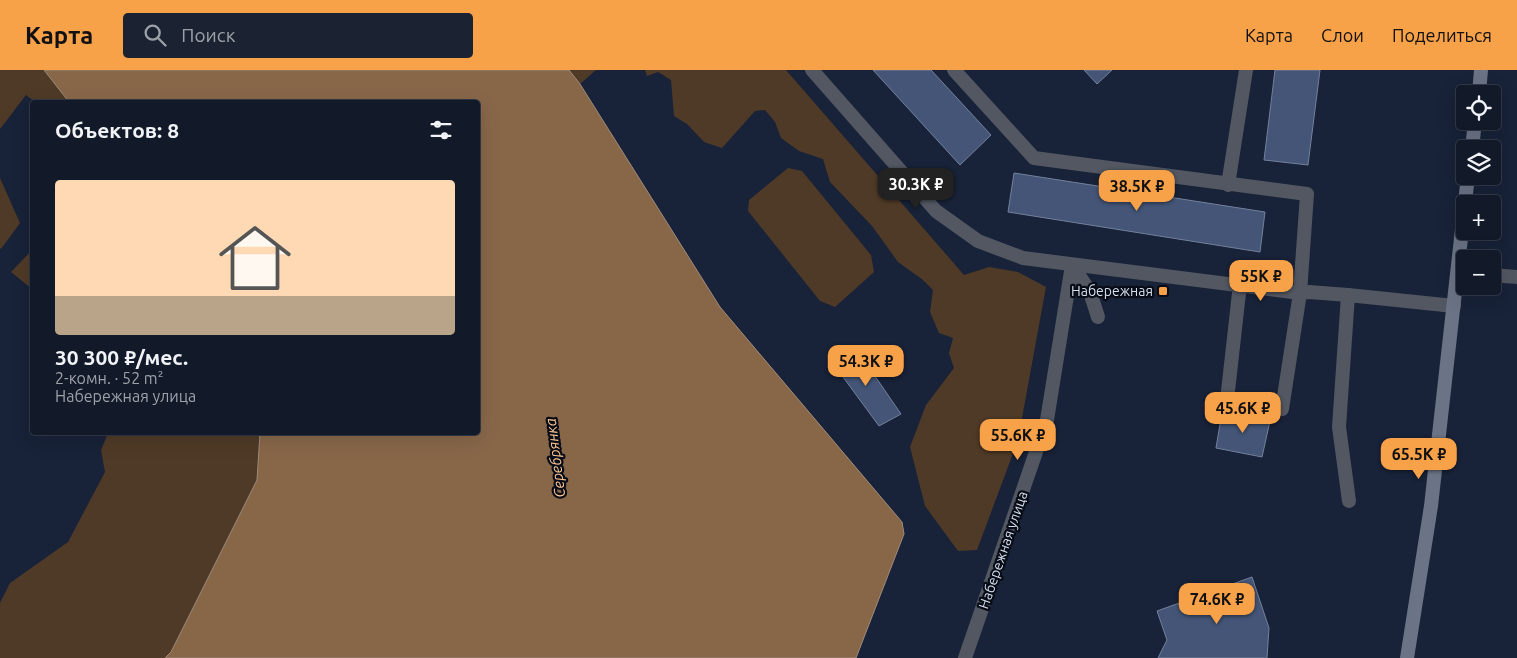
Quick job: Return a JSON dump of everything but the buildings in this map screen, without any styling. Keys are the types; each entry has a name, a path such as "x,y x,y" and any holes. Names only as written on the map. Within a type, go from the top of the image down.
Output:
{"main road":[{"path":"1479,85 1481,70"},
{"path":"1463,250 1467,185"},
{"path":"1407,658 1431,506 1456,295"}],"street":[{"path":"812,70 936,211 978,241 1023,258 1300,293 1348,295 1454,306"},
{"path":"954,70 1034,158 1307,194 1300,293 1282,409 1227,400 1240,284"},
{"path":"1228,185 1246,70"},
{"path":"1072,265 1090,292 1098,317"},
{"name":"Набережная улица","path":"965,658 1047,420 1072,265"},
{"path":"1501,276 1517,277"},
{"path":"1348,295 1339,427 1349,502"}],"shaded area":[{"path":"0,70 44,70 67,100 32,100 26,95 0,129"},
{"path":"569,70 596,70 580,84"},
{"path":"645,70 786,70 964,275 989,267 1018,272 1046,287 1018,440 977,550 958,551 925,506 910,447 926,405 954,368 949,353 953,338 939,333 930,312 933,290 923,280 898,262 872,226 830,182 823,159 799,151 781,138 775,122 765,110 755,111 722,148 704,142 687,124 674,116 671,80 658,72 647,76"},
{"path":"788,168 802,171 871,255 874,272 835,307 820,301 748,211 749,200"},
{"path":"0,178 20,223 1,249 0,248"},
{"path":"30,252 30,287 11,272"},
{"path":"107,435 260,435 257,480 171,652 165,658 0,658 0,603 10,583 68,542 105,472 101,450"}],"water":[{"name":"Серебрянка","path":"44,70 569,70 580,84 720,307 902,522 904,534 856,658 165,658 171,652 257,480 260,435 480,435 480,100 67,100"}],"place":[{"name":"Набережная","path":"1163,291"}]}
